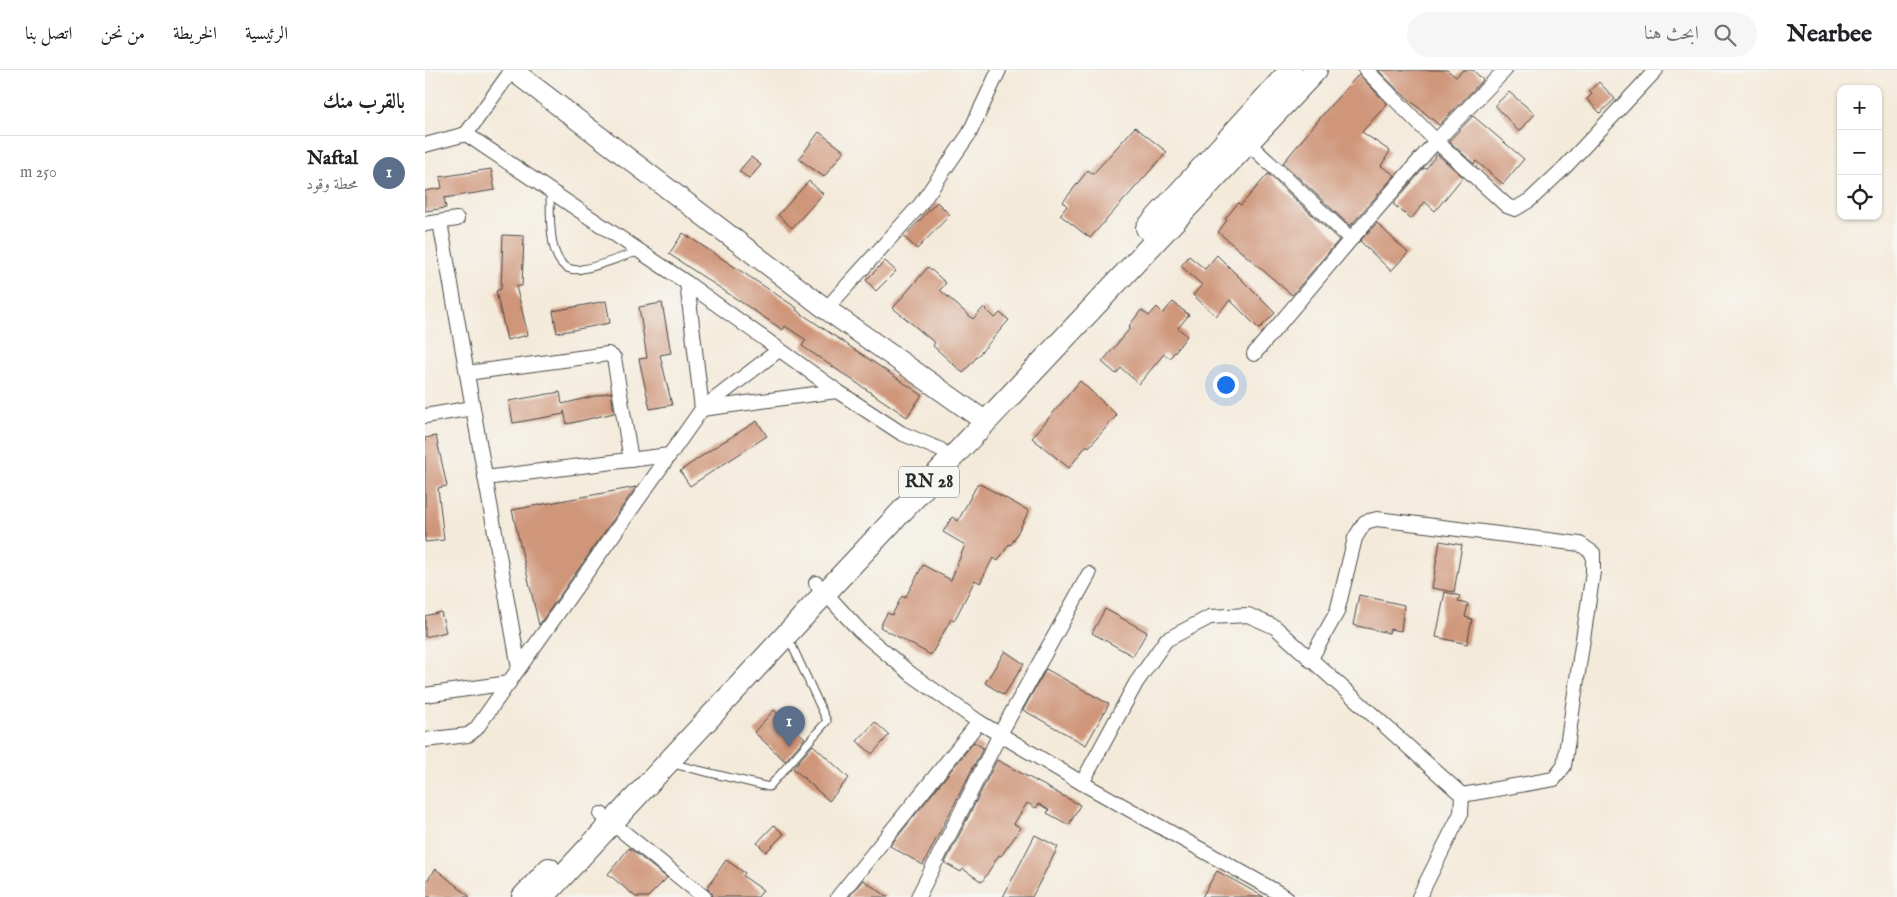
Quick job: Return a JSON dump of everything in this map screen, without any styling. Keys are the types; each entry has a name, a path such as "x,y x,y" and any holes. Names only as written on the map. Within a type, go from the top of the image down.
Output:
{"main road":[{"path":"512,70 826,308 980,418"},
{"name":"RN 28","path":"523,897 667,763 787,635 821,587 941,450 980,418 1291,70"},
{"name":"RN 28","path":"543,897 607,818 821,587 980,418 1317,70"}],"street":[{"path":"425,145 466,134 512,70"},
{"path":"826,308 920,206 969,134 999,70"},
{"path":"1365,70 1507,206 1515,209 1530,200 1564,168 1656,70"},
{"path":"1254,354 1437,141 1505,70"},
{"path":"466,134 638,252 687,283 837,391 901,433 941,450"},
{"path":"1247,143 1351,239"},
{"path":"425,224 457,219"},
{"path":"441,222 519,668"},
{"path":"687,283 702,409"},
{"path":"425,740 468,734 476,729 702,409 779,350"},
{"path":"467,373 609,354 615,358 631,460"},
{"path":"702,409 837,391"},
{"path":"425,416 473,408"},
{"path":"485,478 669,455"},
{"path":"1310,660 1337,612 1355,538 1365,522 1377,519 1581,544 1593,553 1593,572 1564,766 1554,779 1462,795"},
{"path":"918,897 1000,734 1089,574"},
{"path":"821,587 860,630 911,674 979,722 1082,783 1286,897"},
{"path":"1082,783 1136,684 1166,640 1210,617 1248,616 1275,628 1462,795"},
{"path":"425,695 509,682"},
{"path":"838,897 979,722"},
{"path":"1419,897 1461,813 1462,795"},
{"path":"607,818 688,892 703,897"}],"lane":[{"path":"550,191 553,248 558,261 568,269 580,270 638,252"},
{"path":"667,763 769,787 827,721 787,635"}],"building":[{"path":"1378,70 1447,70 1456,77 1463,70 1473,70 1483,80 1439,125 1399,91"},
{"path":"1359,74 1387,104 1362,132 1390,151 1381,166 1395,175 1350,226 1283,163"},
{"path":"1599,82 1615,99 1600,113 1587,99 1592,94 1589,91"},
{"path":"1509,92 1535,114 1519,132 1495,105"},
{"path":"1473,116 1524,159 1503,184 1476,161 1474,164 1449,141"},
{"path":"1135,127 1167,152 1090,238 1060,215 1067,206 1063,202 1088,170 1093,174"},
{"path":"819,132 844,151 824,177 799,159"},
{"path":"1437,154 1463,177 1435,211 1425,202 1411,219 1393,204 1424,168 1426,169"},
{"path":"751,157 761,165 749,179 739,171"},
{"path":"491,169 495,190 444,198 446,208 425,211 425,191 442,188 440,177"},
{"path":"1268,174 1339,240 1292,295 1218,232 1227,220 1225,219 1238,203 1241,205"},
{"path":"809,181 823,194 792,228 778,215"},
{"path":"937,202 950,215 917,249 904,237"},
{"path":"1377,223 1408,253 1391,271 1360,241"},
{"path":"683,233 797,308 796,310 922,395 907,417 802,346 806,340 785,326 783,330 669,254"},
{"path":"503,235 524,236 522,286 516,286 528,335 507,340 496,291 501,289"},
{"path":"1217,255 1275,313 1259,329 1230,300 1216,316 1193,295 1202,285 1181,266 1189,256 1205,269"},
{"path":"885,261 896,271 876,291 866,280"},
{"path":"928,267 946,283 940,290 973,319 984,307 995,318 1000,313 1009,320 963,373 933,346 935,343 893,308"},
{"path":"606,301 610,323 557,333 553,311"},
{"path":"1173,302 1189,315 1178,328 1187,336 1170,358 1164,354 1139,384 1121,368 1116,374 1102,362 1131,327 1129,326 1141,310 1149,316 1157,307 1163,313"},
{"path":"662,303 671,353 660,355 672,405 650,409 639,359 647,358 639,307"},
{"path":"1080,381 1117,415 1089,447 1087,445 1069,468 1032,438"},
{"path":"560,392 562,404 611,392 614,413 567,424 564,411 564,414 513,423 509,401"},
{"path":"757,421 767,436 690,486 680,471"},
{"path":"436,436 447,486 438,488 444,540 425,542 425,438"},
{"path":"978,483 1029,511 1011,545 1009,544 998,561 993,558 980,583 975,580 954,621 951,619 931,655 880,627 887,613 892,615 902,596 905,598 923,565 951,580 965,545 943,532 952,517 958,521"},
{"path":"636,487 622,507 539,625 512,510"},
{"path":"1440,541 1462,545 1454,592 1432,588"},
{"path":"1445,592 1460,596 1458,602 1468,604 1465,617 1472,619 1467,644 1436,637"},
{"path":"1359,595 1404,605 1401,631 1390,629 1389,633 1353,625"},
{"path":"1105,609 1147,632 1133,656 1092,633"},
{"path":"441,612 446,632 425,637 425,616"},
{"path":"1005,651 1024,664 1004,695 985,683"},
{"path":"1046,669 1109,704 1086,745 1023,710"},
{"path":"774,710 805,738 785,761 754,732"},
{"path":"875,722 889,735 872,754 857,741"},
{"path":"974,742 983,748 923,865 890,846"},
{"path":"813,745 849,778 829,801 793,768"},
{"path":"997,760 1080,805 1069,825 1047,813 1049,810 1039,804 1036,808 1027,803 1014,824 1021,828 1001,856 999,855 982,882 963,869 961,872 945,863"},
{"path":"774,825 784,834 766,852 757,843"},
{"path":"1035,835 1058,847 1032,897 1003,897"},
{"path":"629,848 667,878 648,897 636,897 608,874"},
{"path":"726,860 745,873 743,876 763,890 758,897 713,897 707,888"},
{"path":"436,869 470,897 425,897 425,883"},
{"path":"1217,871 1264,897 1202,897"},
{"path":"863,880 888,897 849,897"}],"place":[{"name":"Naftal","path":"789,747"}]}
